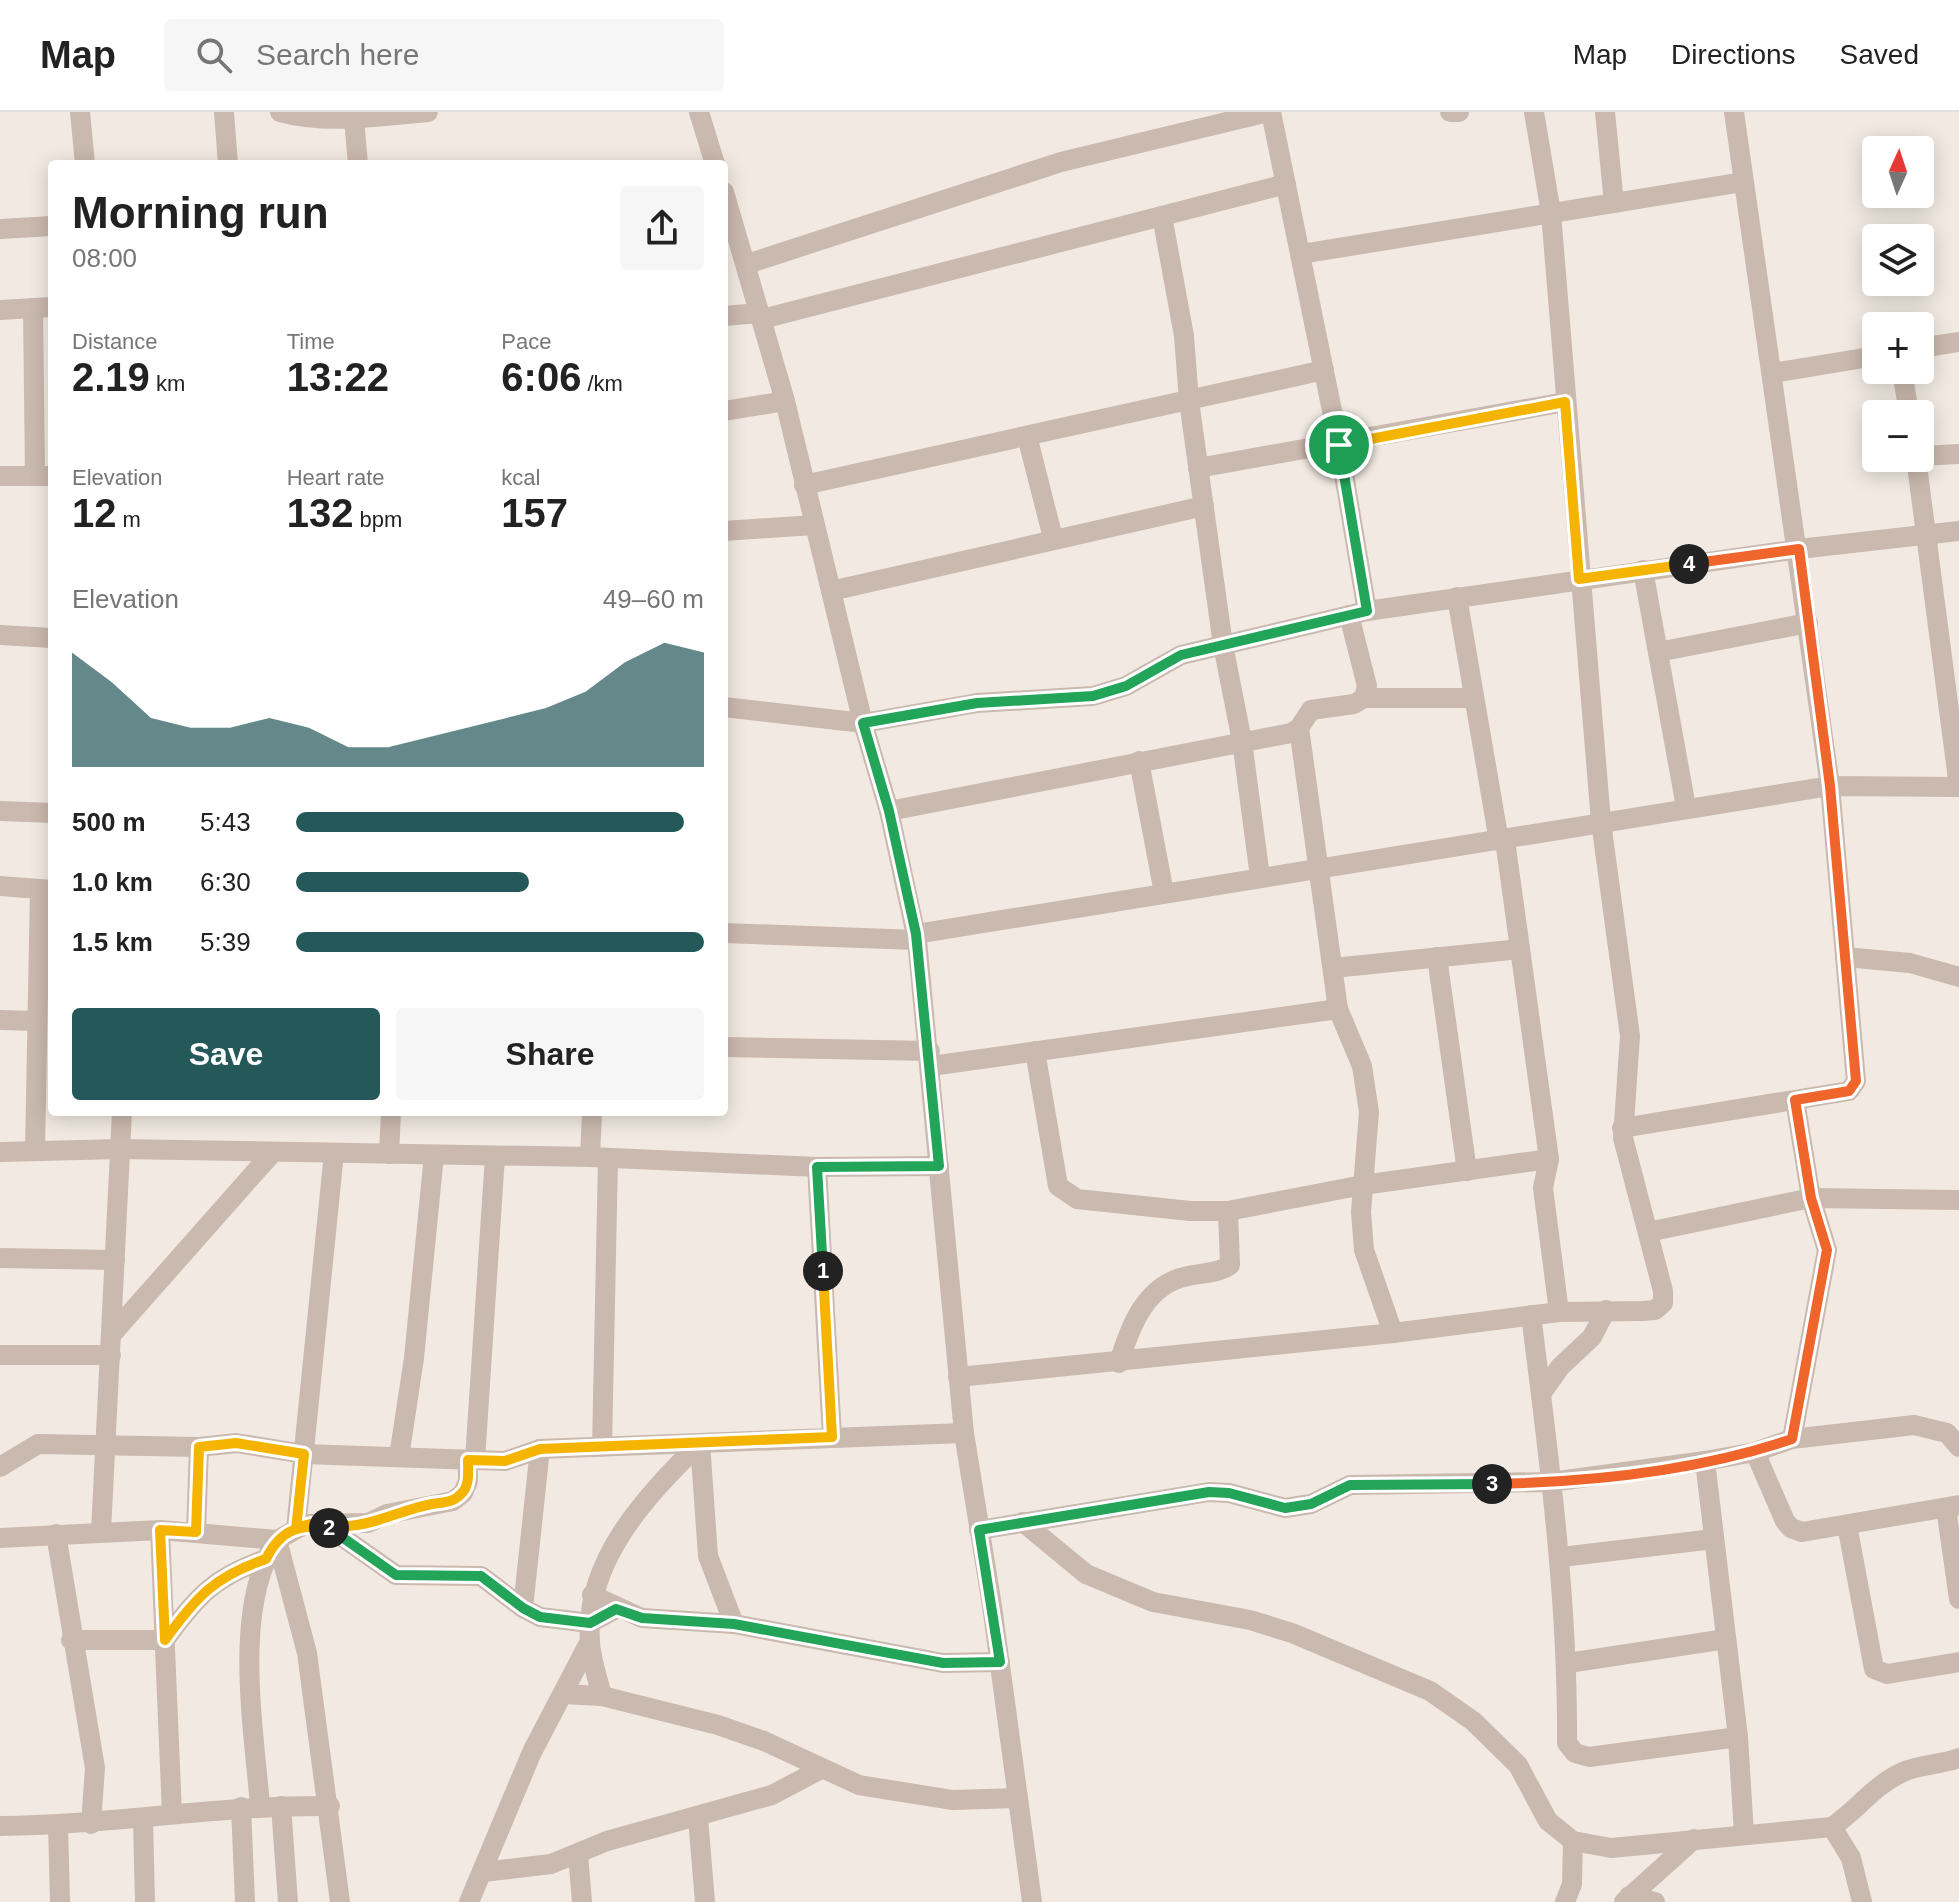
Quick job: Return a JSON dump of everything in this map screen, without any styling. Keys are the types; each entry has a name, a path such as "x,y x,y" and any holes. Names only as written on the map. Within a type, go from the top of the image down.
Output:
{"street":[{"path":"80,112 85,160"},
{"path":"224,112 228,160"},
{"path":"280,112 303,118 354,119 428,112"},
{"path":"699,112 714,160"},
{"path":"747,264 1061,162 1270,112 1339,445 1367,686 1364,698"},
{"path":"1450,112 1459,112"},
{"path":"958,1377 1119,1363 1559,1312 1655,1310 1663,1303 1663,1291 1622,1128 1630,1036 1601,822 1551,213 1534,112"},
{"path":"1605,112 1614,203"},
{"path":"1622,1128 1849,1091 1856,1081 1830,786 1799,549 1734,112"},
{"path":"354,119 358,160"},
{"path":"1301,254 1743,182"},
{"path":"728,316 761,316 1286,184"},
{"path":"728,205 785,401 863,723 889,811 917,937 931,1059 964,1433 1000,1662 1032,1902"},
{"path":"1162,216 1184,336 1198,468 1223,645 1242,741 1260,877"},
{"path":"0,229 48,226"},
{"path":"0,310 43,307 44,476 0,476"},
{"path":"1934,346 1959,342"},
{"path":"1773,373 1862,358"},
{"path":"804,485 1324,370"},
{"path":"728,410 785,401"},
{"path":"1198,468 1565,402"},
{"path":"1027,436 1053,538"},
{"path":"1934,456 1959,454"},
{"path":"728,933 917,937 1260,877 1830,786 1959,787 1920,472"},
{"path":"831,591 1204,506"},
{"path":"728,531 814,525"},
{"path":"728,707 863,723 977,703 1093,696 1126,686 1181,655 1358,613 1643,570 1959,531"},
{"path":"1643,570 1686,807"},
{"path":"1457,597 1520,949 1549,1159 1543,1188 1559,1312"},
{"path":"1658,652 1808,623"},
{"path":"0,635 48,638"},
{"path":"728,693 760,710"},
{"path":"889,811 1291,733 1299,728 1311,710 1354,704 1364,698 1474,698"},
{"path":"1299,728 1321,867 1338,1009 1362,1066 1365,1085 1368,1140 1363,1185 1364,1250 1393,1333"},
{"path":"1139,761 1164,893"},
{"path":"0,811 48,813"},
{"path":"0,886 46,889 45,998 37,1021 35,1150"},
{"path":"1333,968 1520,949"},
{"path":"1437,957 1467,1171"},
{"path":"1845,957 1910,963 1959,977"},
{"path":"728,1047 931,1059 1035,1051 1338,1009"},
{"path":"0,1020 37,1021"},
{"path":"1035,1051 1058,1186 1066,1194 1123,1205 1228,1211 1363,1185 1549,1159"},
{"path":"1792,1439 1827,1250 1811,1198 1795,1100"},
{"path":"101,1532 122,1116"},
{"path":"389,1154 391,1116"},
{"path":"593,1116 599,1157 602,1447"},
{"path":"0,1152 120,1149 599,1157 817,1167 939,1166"},
{"path":"112,1334 273,1152"},
{"path":"296,1529 334,1153"},
{"path":"399,1457 414,1358 434,1155"},
{"path":"245,1902 250,1807 251,1620 266,1559 277,1540 306,1524 368,1523 387,1514 453,1501 463,1493 472,1460 495,1156"},
{"path":"817,1167 832,1437"},
{"path":"1648,1232 1811,1198 1959,1200"},
{"path":"1119,1363 1130,1328 1161,1286 1174,1279 1230,1265 1228,1211"},
{"path":"0,1258 115,1260"},
{"path":"1541,1394 1560,1367 1592,1337 1606,1310"},
{"path":"1531,1315 1561,1557 1568,1663 1567,1743 1575,1753 1589,1757 1738,1737"},
{"path":"0,1355 111,1355"},
{"path":"1932,1428 1959,1420"},
{"path":"979,1530 1209,1492 1229,1493 1285,1508 1311,1504 1350,1485 1551,1482 1705,1461 1755,1452 1792,1439 1914,1425 1947,1433 1959,1447"},
{"path":"0,1467 18,1460 38,1444 199,1447 236,1443 304,1454 505,1461 540,1449 964,1433"},
{"path":"602,1696 590,1633 592,1595 603,1566 651,1491 700,1443"},
{"path":"700,1443 708,1556 734,1624"},
{"path":"196,1532 199,1447"},
{"path":"531,1612 540,1449"},
{"path":"1755,1452 1791,1528 1802,1532 1952,1506 1959,1599"},
{"path":"1705,1461 1738,1737 1744,1834"},
{"path":"1023,1522 1086,1574 1100,1580 1153,1602 1250,1620 1292,1633 1430,1691 1473,1721 1518,1765 1548,1821 1573,1841 1611,1848 1832,1827 1857,1810 1876,1787 1905,1771 1959,1758"},
{"path":"324,1524 396,1575 481,1576 531,1612 590,1633"},
{"path":"1847,1525 1874,1669 1887,1674 1959,1662"},
{"path":"160,1530 172,1814"},
{"path":"0,1538 160,1530 277,1540"},
{"path":"56,1534 71,1640 95,1768 91,1824"},
{"path":"1561,1557 1714,1539"},
{"path":"277,1540 307,1653 330,1806 340,1902"},
{"path":"165,1640 212,1583 236,1569 266,1559"},
{"path":"592,1595 616,1609 642,1618 734,1624 943,1663 1000,1662"},
{"path":"531,1612 564,1612 592,1595"},
{"path":"469,1902 532,1752 563,1694 590,1633 616,1609"},
{"path":"1568,1663 1726,1639"},
{"path":"71,1640 165,1640"},
{"path":"563,1694 602,1696 718,1725 764,1741 859,1785 953,1800 1018,1798"},
{"path":"483,1872 524,1869 578,1854 607,1841 698,1818 772,1795 821,1769"},
{"path":"281,1806 288,1902"},
{"path":"0,1826 91,1824 250,1807 330,1806"},
{"path":"698,1818 705,1902"},
{"path":"143,1819 145,1902"},
{"path":"58,1825 60,1902"},
{"path":"1832,1827 1851,1858 1862,1902"},
{"path":"1627,1899 1694,1839"},
{"path":"1565,1902 1572,1884 1573,1841"},
{"path":"578,1854 582,1902"},
{"path":"1627,1899 1655,1902"}],"route":[{"path":"1339,445 1367,611 1181,655 1126,686 1093,696 977,703 863,723 889,811 916,934 939,1166 817,1167 832,1437 540,1449 505,1461 468,1460 468,1481 463,1493 453,1501 387,1514 368,1523 349,1526 324,1524 306,1524 277,1540 266,1559 236,1569 212,1583 165,1640 160,1530 196,1532 199,1447 222,1443 304,1454 296,1529 306,1524 324,1524 396,1575 481,1576 489,1579 523,1608 540,1617 566,1622 590,1623 616,1609 642,1618 734,1624 877,1648 943,1663 1000,1662 979,1530 1209,1492 1229,1493 1285,1508 1311,1504 1350,1485 1551,1482 1678,1466 1755,1452 1792,1439 1827,1250 1811,1198 1795,1100 1849,1091 1856,1081 1830,786 1799,549 1579,579 1565,402 1339,445"}]}
